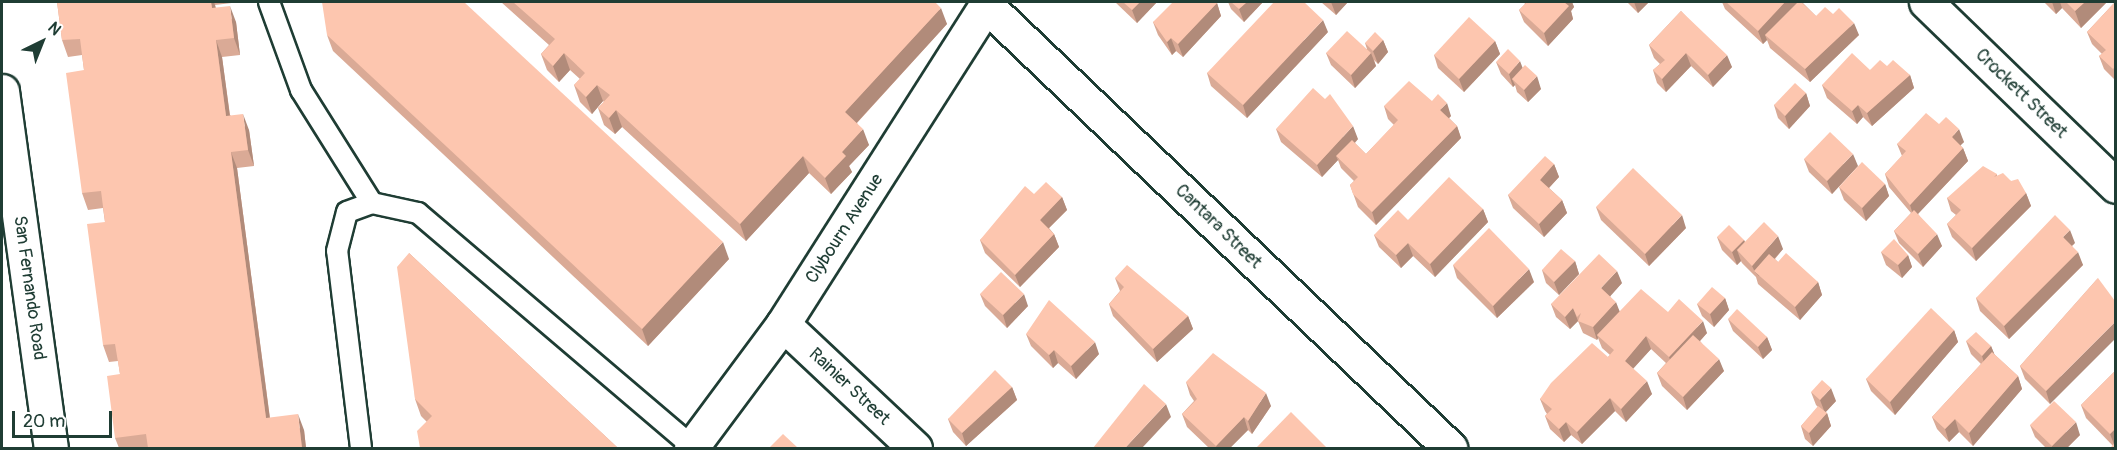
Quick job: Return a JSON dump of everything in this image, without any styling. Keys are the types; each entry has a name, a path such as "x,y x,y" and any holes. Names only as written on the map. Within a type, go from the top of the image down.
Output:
{"street":[{"name":"Crockett Street","path":"1926,2 2115,186"},
{"name":"Clybourn Avenue","path":"692,447 783,324 987,3"},
{"name":"Cantara Street","path":"987,3 1450,448"},
{"name":"San Fernando Road","path":"2,91 51,448"},
{"name":"Rainier Street","path":"783,324 915,448"}],"lane":[{"path":"269,2 301,90 372,203"},
{"path":"361,448 337,251 347,212 372,203 418,213 692,447"}],"building":[{"path":"57,2 211,2 212,8 230,6 234,38 216,40 226,116 243,114 248,150 231,152 266,418 298,414 302,448 148,448 146,434 115,438 107,376 120,374 115,344 103,345 87,224 105,222 101,191 82,193 66,73 84,70 80,39 62,40"},
{"path":"322,2 464,2 723,242 642,329 327,35"},
{"path":"513,2 935,2 941,8 845,112 863,129 842,152 846,156 825,178 803,156 740,224 616,110 609,118 598,108 610,95 597,85 586,97 574,85 585,73 564,53 553,66 541,54 555,39"},
{"path":"1123,2 1140,2 1132,10"},
{"path":"1173,2 1217,3 1178,44 1171,38 1167,42 1153,22"},
{"path":"1231,2 1247,2 1239,9"},
{"path":"1274,2 1304,2 1323,20 1243,105 1207,73"},
{"path":"1527,2 1564,2 1569,6 1544,33 1519,10"},
{"path":"1726,2 1785,2 1758,31"},
{"path":"1798,2 1801,2 1816,16 1825,7 1833,14 1839,8 1854,23 1805,69 1765,35"},
{"path":"2066,2 2085,2 2075,11"},
{"path":"2115,2 2115,67 2113,69 2099,56 2106,50 2087,32"},
{"path":"1681,11 1727,55 1708,75 1686,53 1662,79 1653,70 1665,60 1649,45"},
{"path":"1469,17 1495,41 1459,79 1434,55"},
{"path":"1347,31 1371,53 1351,75 1326,53"},
{"path":"1375,32 1383,40 1373,51 1365,43"},
{"path":"1508,49 1520,61 1509,74 1496,62"},
{"path":"1852,53 1870,70 1880,60 1887,66 1893,60 1910,75 1867,113 1858,105 1852,111 1822,85"},
{"path":"1525,65 1537,76 1524,90 1512,79"},
{"path":"1409,81 1432,101 1438,94 1447,103 1440,110 1457,126 1372,212 1353,194 1350,185 1358,177 1336,156 1352,140 1366,154 1398,120 1384,106"},
{"path":"1795,83 1806,93 1785,116 1774,105"},
{"path":"1313,88 1325,99 1330,94 1353,126 1317,165 1276,129"},
{"path":"1926,113 1939,124 1946,117 1959,129 1952,137 1963,148 1910,205 1885,174 1906,151 1897,144"},
{"path":"1830,132 1853,154 1827,181 1804,159"},
{"path":"1545,156 1554,164 1540,180 1562,200 1539,224 1508,195"},
{"path":"1862,162 1885,184 1862,208 1839,187"},
{"path":"1983,166 1997,174 1994,177 2003,173 2011,181 2018,179 2026,193 1972,248 1947,224 1961,210 1947,198"},
{"path":"1633,168 1682,215 1645,254 1596,207"},
{"path":"1449,177 1483,209 1430,264 1408,243 1396,255 1374,235 1398,210 1408,220"},
{"path":"1046,182 1062,197 1040,220 1054,234 1015,275 980,240 1025,186 1034,194"},
{"path":"1914,210 1937,234 1918,254 1894,231"},
{"path":"2055,215 2070,230 2063,237 2078,252 2004,326 1976,298"},
{"path":"1764,222 1778,236 1752,266 1737,250"},
{"path":"1729,225 1744,240 1732,252 1717,237"},
{"path":"1489,228 1529,269 1493,306 1453,265"},
{"path":"1894,239 1908,255 1898,265 1881,252"},
{"path":"1561,249 1575,261 1554,282 1542,270"},
{"path":"409,253 618,448 420,448 417,431 432,416 415,399 397,267"},
{"path":"1786,253 1818,282 1795,307 1754,271 1769,254 1778,262"},
{"path":"1599,254 1617,271 1601,288 1616,302 1593,327 1578,321 1581,313 1577,317 1573,308 1565,317 1551,304"},
{"path":"1127,265 1188,316 1153,349 1109,304 1124,287 1115,278"},
{"path":"1001,272 1024,294 1003,315 980,294"},
{"path":"2098,278 2115,301 2115,322 2046,391 2020,366"},
{"path":"1712,287 1725,298 1710,314 1697,304"},
{"path":"1641,289 1668,312 1679,299 1703,321 1669,357 1646,336 1625,361 1647,381 1621,409 1610,398 1577,432 1566,422 1559,429 1545,416 1552,409 1540,399 1551,383 1592,343 1608,357 1614,350 1597,335"},
{"path":"1049,300 1095,342 1071,366 1054,350 1049,355 1026,334"},
{"path":"1931,308 1954,330 1890,402 1866,379"},
{"path":"1737,309 1767,337 1758,347 1728,319"},
{"path":"1976,332 1991,346 1982,356 1966,341"},
{"path":"1693,335 1719,359 1683,397 1657,373"},
{"path":"1992,352 2018,376 1969,433 1955,419 1945,429 1932,417"},
{"path":"1213,353 1266,393 1248,421 1244,417 1216,446 1182,414 1197,399 1186,382"},
{"path":"995,370 1012,387 962,433 948,419"},
{"path":"2115,371 2115,429 2110,434 2081,405"},
{"path":"1822,380 1831,388 1820,400 1811,392"},
{"path":"1144,384 1166,404 1125,448 1093,448"},
{"path":"2054,401 2076,422 2052,446 2030,425"},
{"path":"1818,406 1827,413 1809,433 1801,426"},
{"path":"1291,412 1327,448 1256,448"},
{"path":"783,434 798,448 769,448"}]}
